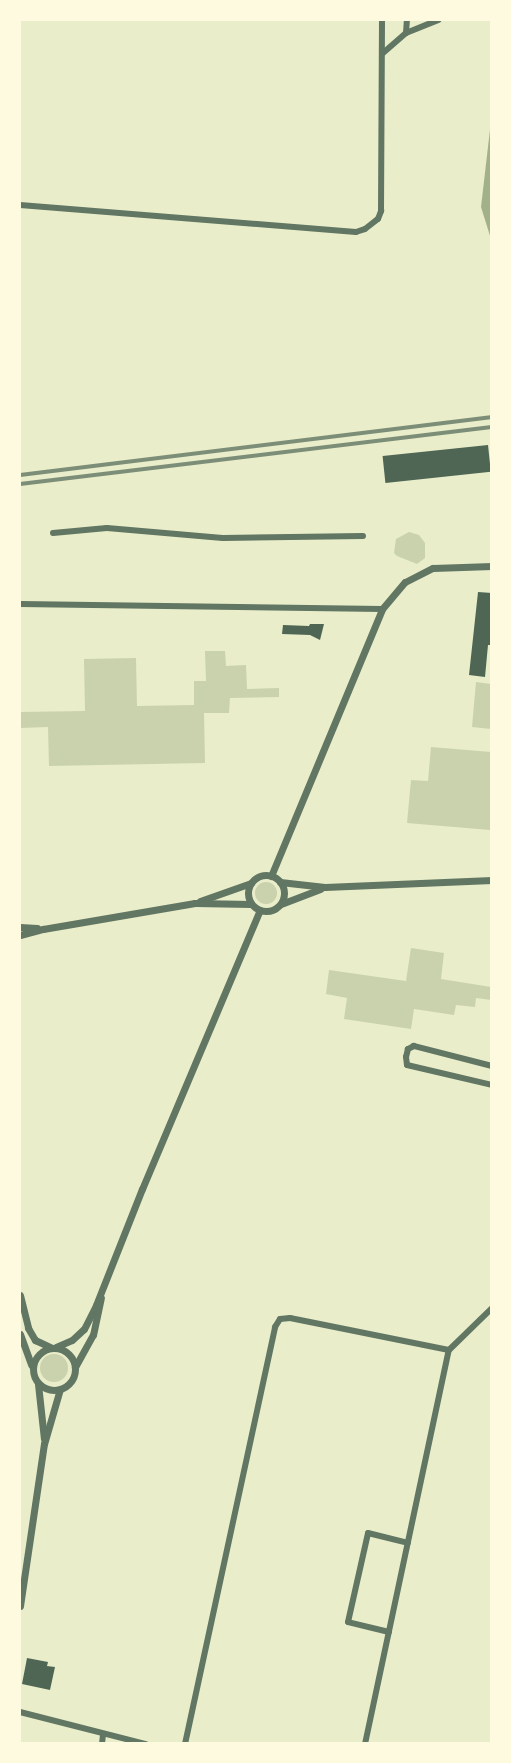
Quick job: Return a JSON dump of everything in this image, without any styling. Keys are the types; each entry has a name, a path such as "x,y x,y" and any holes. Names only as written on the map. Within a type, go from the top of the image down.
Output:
{"street":[{"path":"20,205 356,232 365,229 378,219 381,211 382,20"},
{"path":"406,33 407,20"},
{"path":"383,53 406,33 438,20"},
{"path":"53,533 107,528 223,538 363,536"},
{"path":"271,876 382,609 405,582 433,568 492,566"},
{"path":"20,604 382,609"},
{"path":"20,935 195,903 251,883 260,876 271,876 280,882 326,887 492,880"},
{"path":"280,882 284,893 280,904"},
{"path":"251,883 248,893 251,904"},
{"path":"195,903 251,904 260,910 272,910 280,904 326,887"},
{"path":"32,1368 36,1357 72,1340 84,1329 102,1293 142,1189 260,910"},
{"path":"20,927 43,929"},
{"path":"492,1066 414,1047 408,1049 406,1057 407,1065 492,1085"},
{"path":"20,1606 44,1444 60,1389 73,1378 75,1367 93,1335 100,1316 102,1293"},
{"path":"20,1295 28,1328 35,1340 71,1356 75,1367"},
{"path":"365,1743 449,1350 492,1308"},
{"path":"185,1743 275,1327 280,1319 290,1318 449,1350"},
{"path":"20,1334 38,1384 44,1444"},
{"path":"38,1384 48,1390 60,1389"},
{"path":"389,1632 348,1622 368,1533 408,1543"},
{"path":"20,1712 147,1743"},
{"path":"102,1743 104,1734"}],"shaded area":[{"path":"491,121 491,239 481,207"},
{"path":"409,532 419,535 425,543 425,558 417,564 394,553 396,539"},
{"path":"205,651 225,651 226,666 246,665 247,689 279,688 279,697 230,698 229,713 204,713 205,763 49,766 48,727 20,728 20,712 85,711 84,659 136,658 137,706 194,705 194,681 206,681"},
{"path":"476,682 491,684 491,729 472,727"},
{"path":"431,747 491,752 490,830 407,823 411,780 428,781"},
{"path":"266,882 274,885 277,893 274,901 266,904 258,901 255,893 258,885"},
{"path":"411,948 444,953 441,979 491,987 491,1000 476,998 475,1007 456,1005 454,1015 414,1009 411,1029 344,1019 347,998 326,994 329,970 406,981"},
{"path":"54,1354 64,1358 68,1368 64,1378 54,1382 44,1378 40,1368 44,1358"}],"building":[{"path":"488,445 491,472 385,483 383,456"},
{"path":"478,592 492,593 492,645 488,645 485,677 469,675"},
{"path":"310,624 324,624 320,640 310,635 282,634 283,625 309,626"},
{"path":"27,1658 48,1662 47,1666 55,1667 50,1690 22,1684"}],"railway":[{"path":"20,475 492,417"},
{"path":"20,484 492,427"}]}
